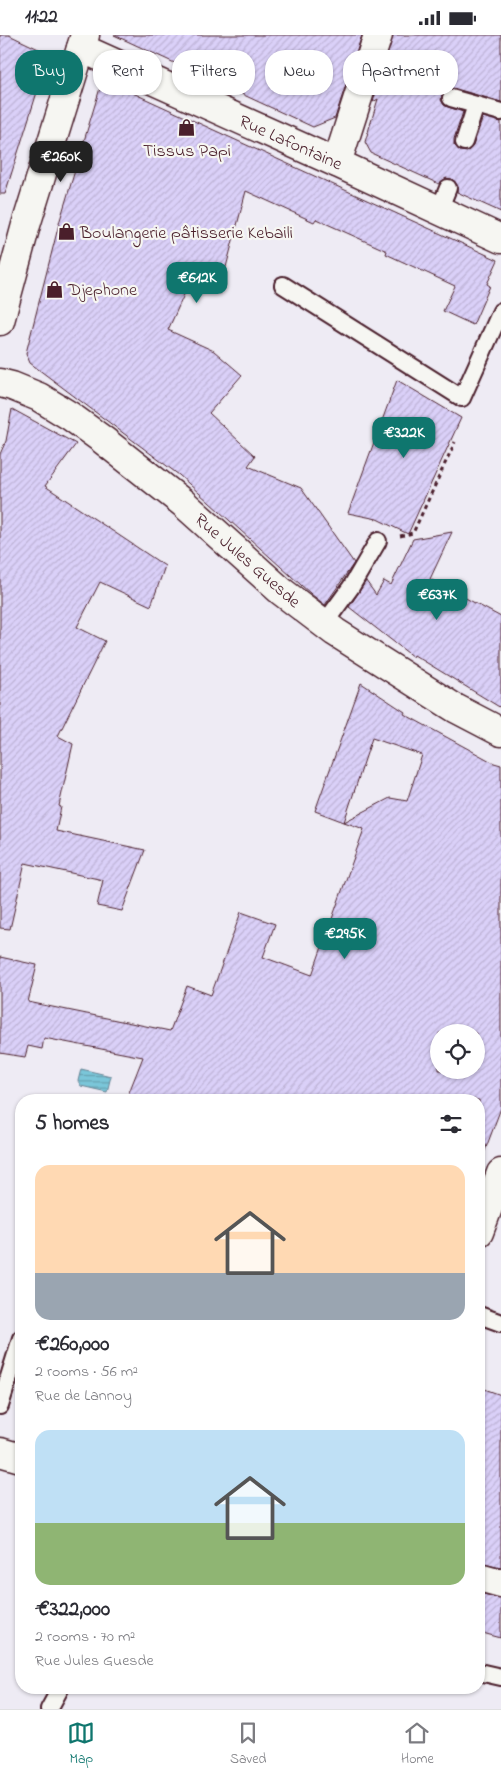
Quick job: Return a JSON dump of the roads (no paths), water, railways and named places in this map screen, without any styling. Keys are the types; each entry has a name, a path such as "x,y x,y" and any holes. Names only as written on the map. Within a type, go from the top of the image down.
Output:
{"street":[{"path":"337,163 378,35"},
{"path":"0,321 26,225 83,42"},
{"name":"Rue Lafontaine","path":"83,42 337,163 443,199 501,239"},
{"name":"Rue Jules Guesde","path":"0,383 39,397 70,416 184,503 281,591 324,624 455,708 501,732"},
{"path":"485,1216 501,1173"},
{"path":"0,1452 15,1456"},
{"path":"485,1579 501,1583"}],"lane":[{"path":"452,98 501,112"},
{"path":"464,141 476,105"},
{"path":"283,285 462,398 501,311"},
{"path":"324,624 351,587 378,541"},
{"path":"485,1317 501,1323"},
{"path":"0,1406 15,1357"},
{"path":"485,1673 501,1677"},
{"path":"49,1709 57,1694"}],"water":[{"path":"81,1069 111,1076 107,1092 81,1086 78,1081"}],"place":[{"name":"Tissus Papi","path":"187,127"},
{"name":"Boulangerie pâtisserie Kebaili","path":"66,232"},
{"name":"Djephone","path":"54,289"}]}
